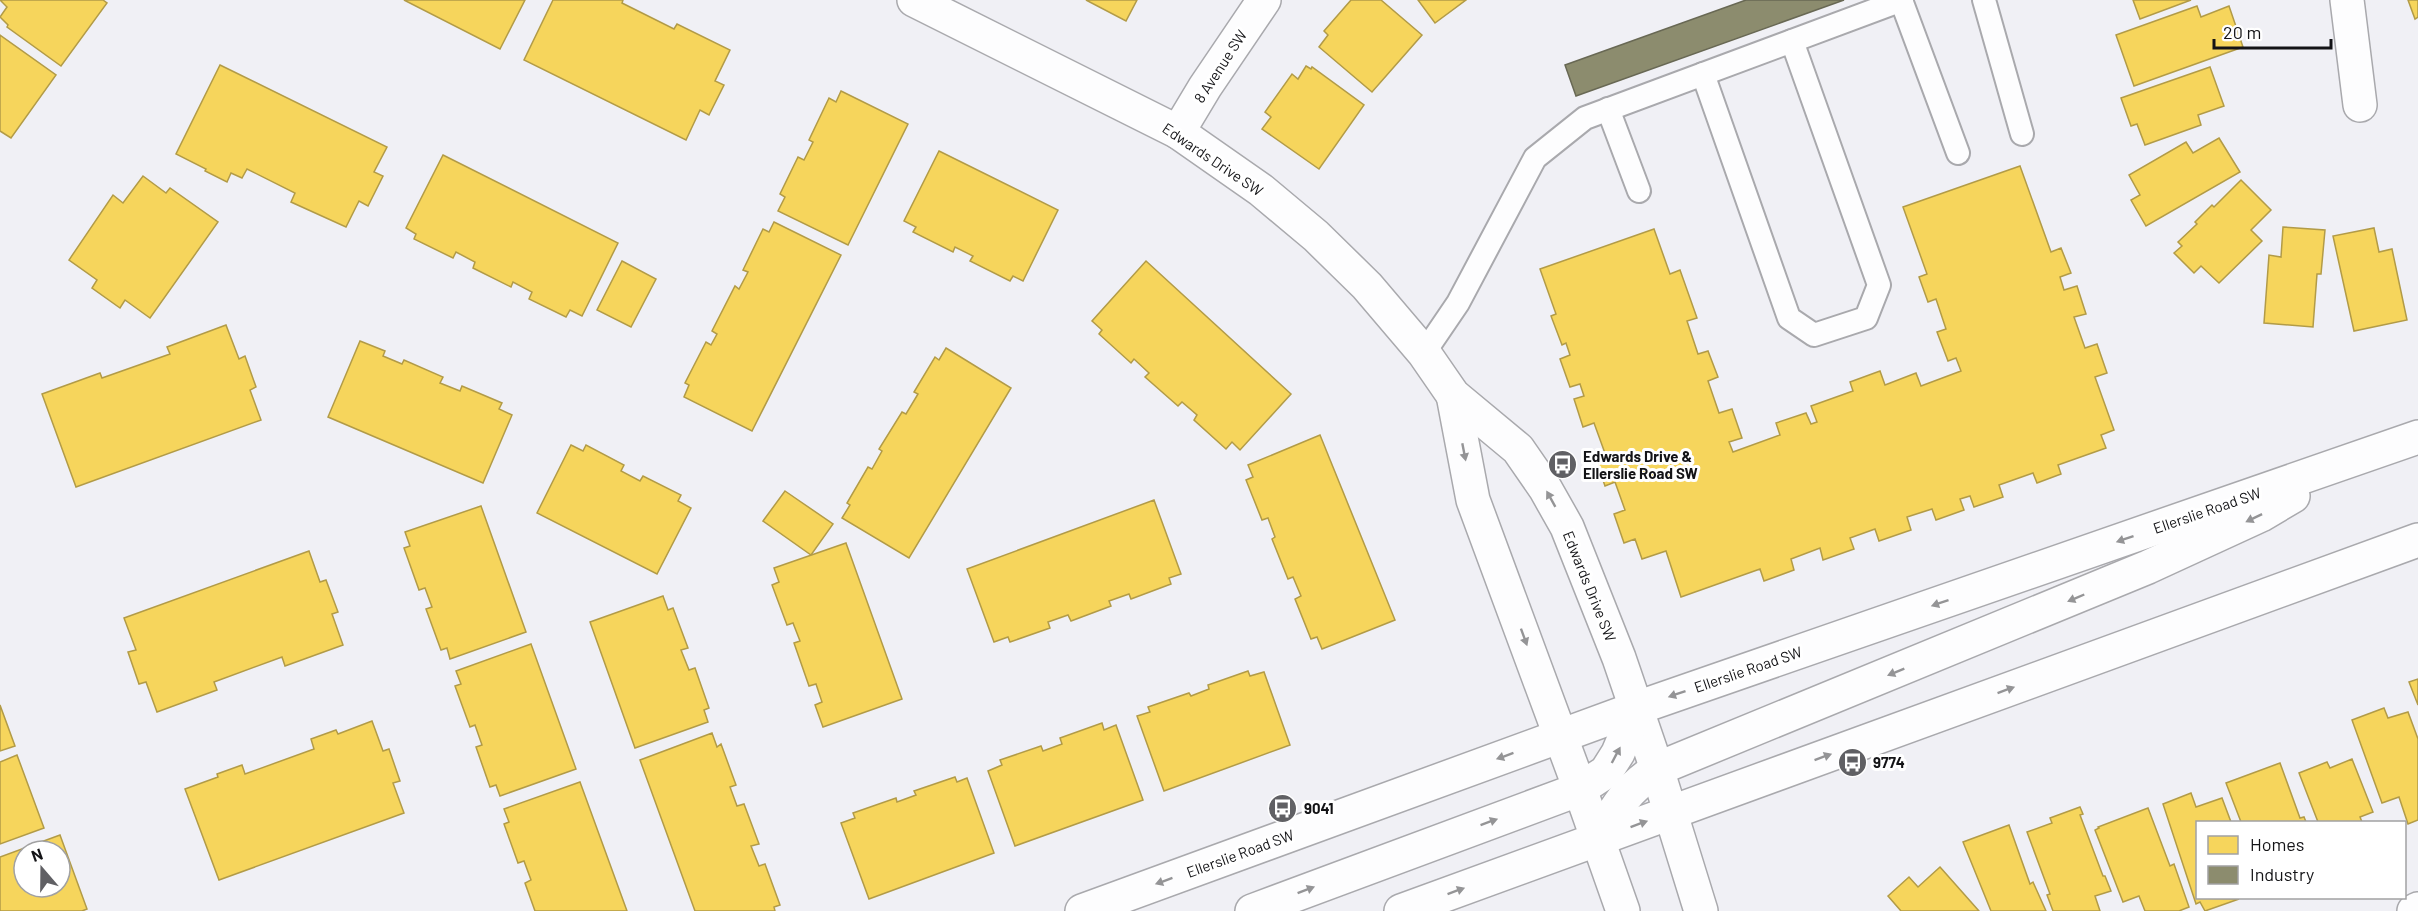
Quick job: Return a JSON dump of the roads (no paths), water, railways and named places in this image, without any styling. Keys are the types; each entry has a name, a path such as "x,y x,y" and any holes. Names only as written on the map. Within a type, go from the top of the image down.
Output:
{"main road":[{"name":"Edwards Drive SW","path":"914,0 1178,132 1262,190 1316,236 1367,286 1424,353 1454,395 1518,449 1545,488 1567,527 1637,708 1701,911"},
{"name":"8 Avenue SW","path":"1178,132 1205,87 1264,0"},
{"path":"2347,0 2360,105"},
{"name":"Edwards Drive SW","path":"1454,395 1473,500 1623,911"},
{"name":"Ellerslie Road SW","path":"1082,911 1559,735 2418,437"},
{"path":"1598,838 1617,805 1635,784 1657,769 2148,567 2261,515 2359,457"},
{"path":"1401,911 2418,540"},
{"path":"1252,911 1580,789 1606,772 1618,753 1637,708"},
{"path":"2414,911 2418,909"}],"lane":[{"path":"1424,353 1458,303 1535,158 1585,118 1608,109 1902,0 1958,153"},
{"path":"1984,0 2022,134"},
{"path":"1704,74 1789,318 1814,335 1866,318 1879,285 1792,41"},
{"path":"1608,109 1639,191"}],"place":[{"name":"Edwards Drive & Ellerslie Road SW","path":"1562,465"},
{"name":"9774","path":"1852,762"},
{"name":"9041","path":"1283,808"}]}
